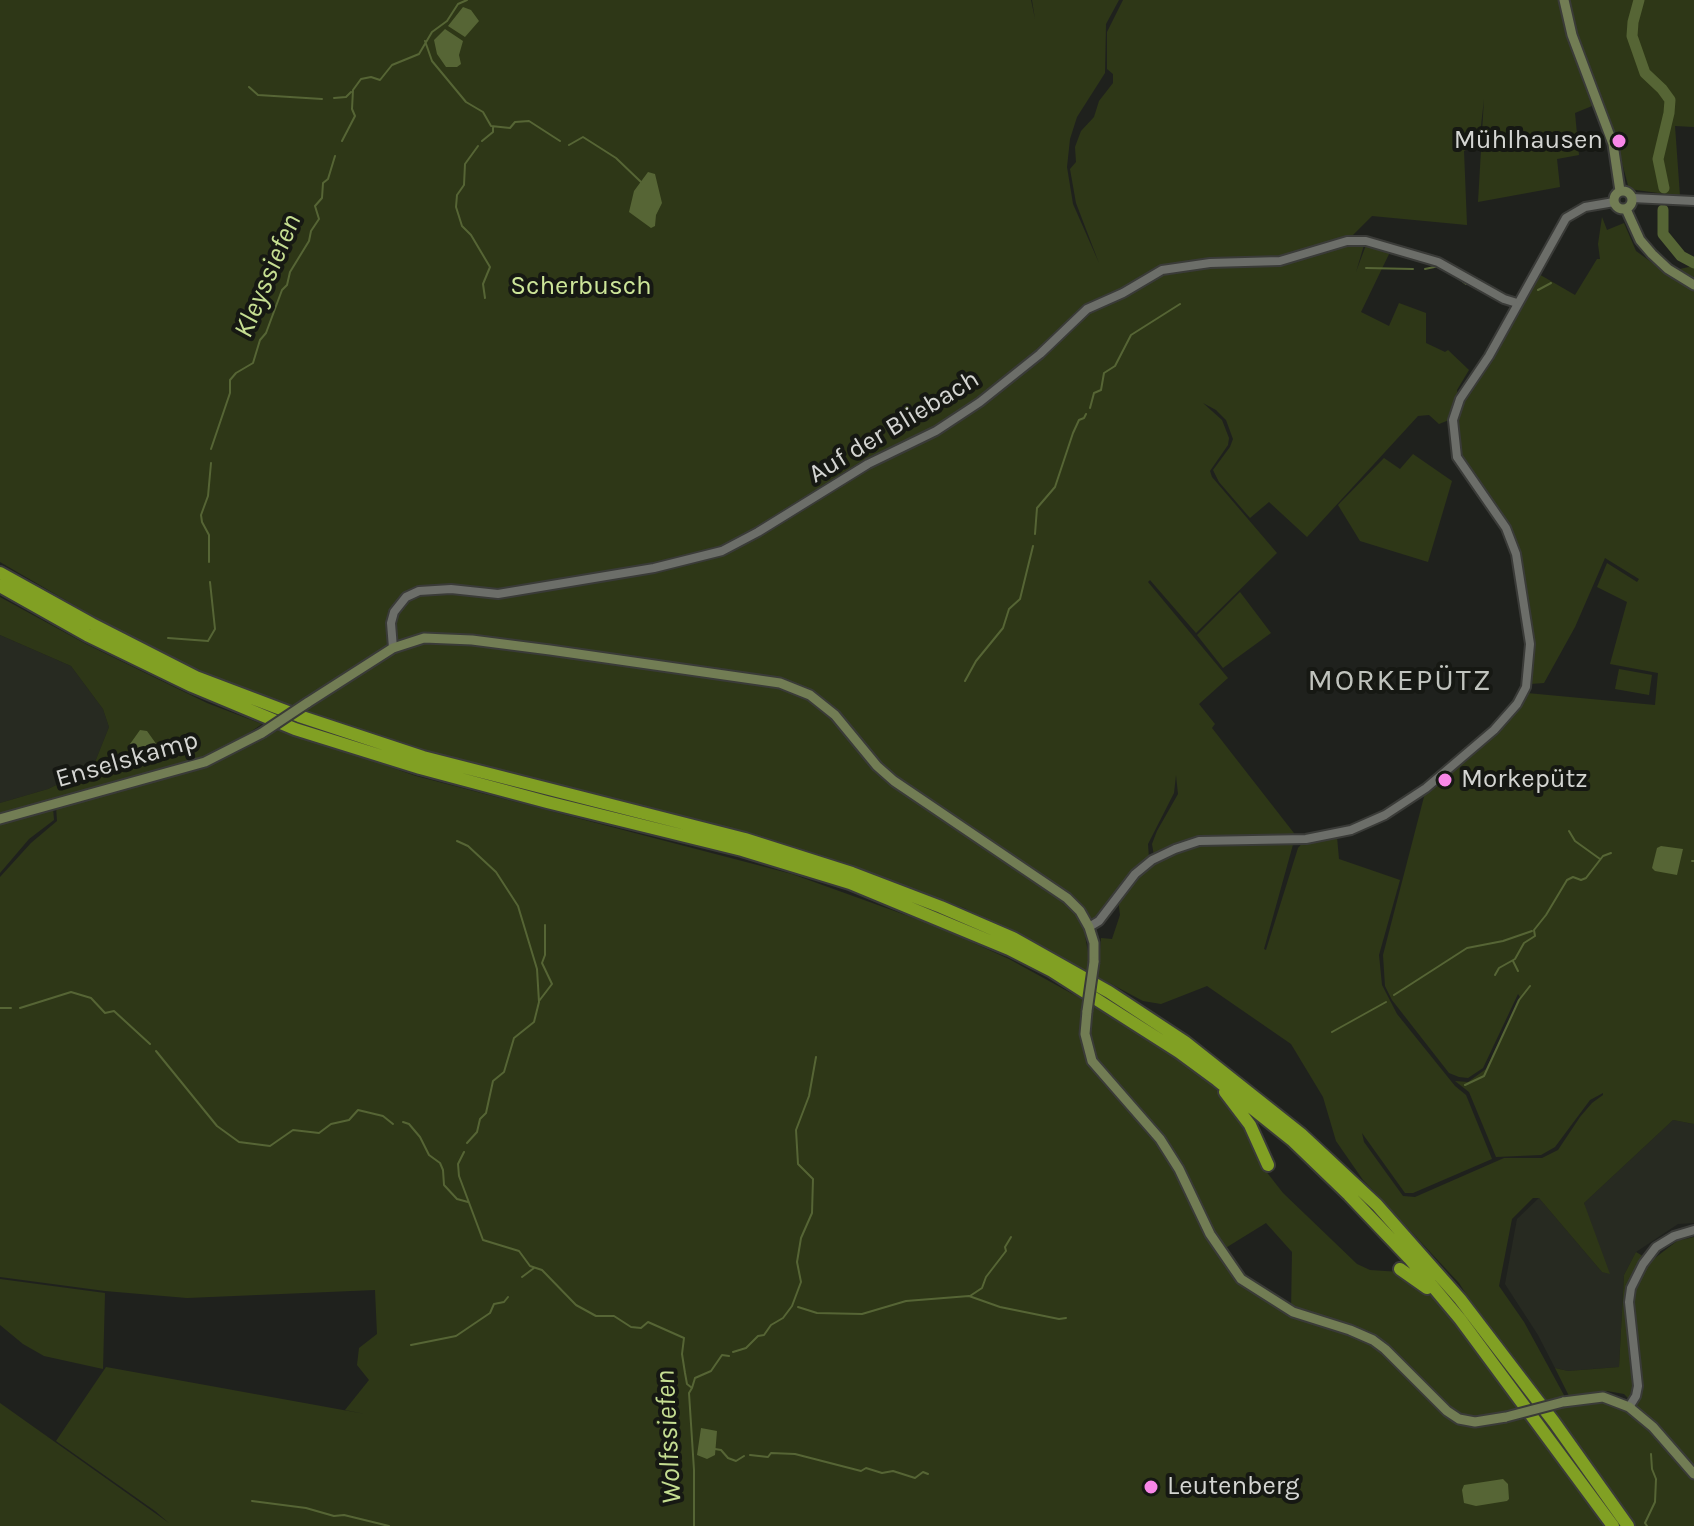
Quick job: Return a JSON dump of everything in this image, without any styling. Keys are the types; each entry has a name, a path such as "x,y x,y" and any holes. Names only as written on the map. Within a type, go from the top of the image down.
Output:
{"highway":[{"path":"0,573 196,677 299,716 423,757 745,839 852,873 1013,938 1109,992 1185,1042 1301,1134 1377,1205 1460,1299 1628,1526"},
{"path":"0,586 87,635 192,686 295,729 505,791 742,850 850,883 1052,971 1179,1052 1217,1080 1292,1140 1349,1195 1409,1258 1460,1319 1613,1526"},
{"path":"1217,1080 1250,1125 1268,1165"},
{"path":"1400,1269 1421,1282 1455,1319 1460,1319"}],"main road":[{"path":"1564,0 1572,35 1613,144 1620,191"},
{"path":"1620,191 1628,192 1632,198 1626,209"},
{"path":"1620,191 1614,202 1618,208 1626,209"},
{"path":"1626,209 1640,240 1652,254 1668,269 1694,285"},
{"name":"Enselskamp","path":"0,819 205,762 262,733 393,648 424,638 472,640 734,675 780,683 810,695 835,715 885,774 1058,890 1080,911 1089,927"},
{"path":"1089,927 1094,943 1094,962 1085,1034 1092,1061 1160,1139 1179,1169 1210,1234 1241,1279 1293,1312 1373,1340 1459,1419 1475,1422 1563,1402 1603,1397 1629,1407 1653,1427 1694,1474"}],"street":[{"path":"1632,198 1694,201"},
{"path":"1089,927 1099,921 1135,874 1152,860 1175,849 1199,841 1314,838 1351,830 1385,815 1407,803 1442,775 1494,730 1517,704 1526,687 1530,644 1516,554 1506,528 1457,457 1453,420 1460,399 1489,356 1566,218 1585,207 1614,202"},
{"name":"Auf der Bliebach","path":"393,648 391,623 394,612 406,597 419,591 451,589 498,594 654,568 722,551 868,464 936,431 980,402 1040,354 1087,309 1123,293 1162,270 1210,263 1280,261 1347,241 1366,241 1438,262 1517,303"},
{"path":"1629,1407 1638,1386 1629,1302 1631,1288 1656,1247 1674,1236 1694,1230"}],"shaded area":[{"path":"463,7 471,10 479,21 465,37 448,26"},
{"path":"445,29 463,41 459,55 461,64 457,67 446,67 437,54 434,40"},
{"path":"648,172 655,174 662,203 655,226 651,228 629,212 634,191"},
{"path":"0,635 71,666 103,709 109,727 93,767 48,789 0,803"},
{"path":"140,730 147,731 157,745 141,756 130,744"},
{"path":"1657,848 1683,849 1677,875 1652,868"},
{"path":"1673,1120 1694,1124 1694,1223 1678,1224 1636,1252 1624,1275 1619,1367 1568,1371 1555,1368 1505,1284 1517,1219 1539,1198 1602,1272 1584,1203"},
{"path":"701,1428 717,1431 715,1455 707,1459 697,1455"},
{"path":"1503,1479 1508,1484 1507,1501 1476,1506 1464,1503 1464,1485"}],"green space":[{"name":"Scherbusch","path":"0,0 1031,0 1035,19 1032,0 1119,0 1106,24 1105,73 1077,117 1070,139 1067,167 1073,204 1099,263 1076,203 1070,169 1076,162 1075,147 1081,131 1094,117 1099,101 1113,83 1113,74 1107,69 1107,32 1123,0 1561,0 1571,47 1592,106 1575,113 1579,155 1557,159 1560,187 1478,202 1484,99 1479,143 1464,151 1467,225 1372,216 1348,240 1333,249 1364,245 1356,272 1366,245 1390,252 1361,312 1389,326 1399,303 1426,313 1426,343 1445,352 1448,350 1469,370 1457,390 1458,396 1449,420 1439,424 1429,415 1418,416 1307,537 1269,502 1250,518 1219,482 1213,470 1233,439 1226,420 1203,403 1222,420 1229,438 1228,445 1210,471 1212,477 1277,553 1196,633 1150,580 1148,582 1228,678 1199,704 1215,724 1212,728 1297,837 1198,839 1154,856 1152,844 1157,831 1178,794 1176,775 1174,793 1148,844 1149,859 1084,930 1088,972 964,908 855,868 425,753 300,713 181,662 115,629 0,562"},
{"path":"1567,0 1694,0 1694,127 1675,126 1680,196 1629,189 1612,125 1591,78"},
{"path":"1602,217 1607,230 1624,223 1636,251 1665,272 1694,266 1694,1124 1673,1120 1584,1203 1610,1274 1602,1272 1539,1198 1533,1198 1512,1219 1499,1286 1524,1322 1565,1397 1546,1401 1459,1283 1363,1180 1336,1141 1323,1097 1291,1044 1207,986 1161,1004 1143,1001 1098,977 1101,938 1112,939 1120,915 1118,899 1153,863 1175,850 1200,843 1294,841 1266,950 1298,848 1305,840 1337,837 1339,859 1400,880 1379,955 1382,985 1397,1014 1455,1086 1466,1095 1492,1159 1413,1193 1405,1193 1362,1133 1364,1142 1403,1196 1415,1197 1504,1158 1542,1158 1558,1150 1580,1117 1603,1095 1590,1100 1555,1147 1541,1155 1496,1157 1469,1092 1455,1081 1468,1082 1486,1069 1520,997 1518,994 1483,1068 1468,1078 1459,1077 1449,1073 1392,1000 1385,986 1383,955 1425,793 1500,731 1527,693 1655,705 1658,673 1610,664 1627,602 1597,587 1607,563 1637,582 1639,579 1605,558 1575,627 1544,683 1530,684 1533,643 1518,549 1460,455 1457,420 1461,405 1537,273 1575,295 1597,259 1600,259 1598,244"},
{"path":"1413,454 1452,481 1428,562 1360,541 1338,505 1384,458 1400,469"},
{"path":"1240,592 1271,633 1223,668 1197,635"},
{"path":"0,597 86,644 207,703 262,724 240,739 200,758 0,815 0,803 48,789 93,767 109,727 103,709 71,666 0,635"},
{"path":"1619,669 1652,675 1649,695 1615,689"},
{"path":"280,729 416,776 792,874 936,926 1009,959 1109,1014 1177,1057 1221,1092 1247,1125 1265,1170 1283,1193 1357,1264 1370,1270 1400,1272 1427,1288 1608,1526 0,1526 0,1403 169,1523 56,1441 106,1367 365,1414 345,1410 369,1380 357,1365 359,1348 377,1334 375,1290 187,1298 0,1277 0,877 31,843 57,821 56,806 206,763 248,747","holes":["1266,1223 1292,1252 1291,1313 1270,1302 1219,1252"]},
{"path":"53,808 54,820 29,839 0,873 0,823"},
{"path":"1694,1237 1694,1466 1624,1394 1607,1391 1569,1396 1555,1368 1568,1371 1619,1367 1624,1275 1636,1252 1651,1261 1677,1241"},
{"path":"0,1279 105,1293 103,1369 44,1356 0,1325"},
{"path":"1589,1400 1623,1408 1643,1423 1694,1479 1694,1526 1636,1526 1553,1410"}],"waterway":[{"name":"Kleyssiefen","path":"342,141 355,116 352,109 353,90 361,79 371,77 380,80 392,65 419,54 432,32 447,21 458,4 467,0"},
{"path":"1639,0 1632,36 1645,73 1670,100 1658,159 1664,188"},
{"path":"425,41 432,61 466,102 483,112 491,126 510,128 515,122 529,121 560,141"},
{"path":"249,87 258,95 322,99"},
{"path":"334,98 346,97 351,92"},
{"path":"482,141 493,132 493,127"},
{"path":"569,145 583,137 616,158 641,182"},
{"path":"478,146 465,164 464,185 457,195 456,207 462,226 490,267 483,284 485,298"},
{"name":"Kleyssiefen","path":"211,449 230,393 230,380 253,363 290,272 319,219 315,206 322,198 323,183 328,179 335,156"},
{"path":"1663,210 1663,234 1681,256 1694,263"},
{"path":"1425,269 1439,266"},
{"path":"1366,268 1413,269"},
{"path":"1458,278 1466,284"},
{"path":"1538,290 1551,283"},
{"path":"1090,408 1094,393 1101,390 1104,373 1115,366 1131,335 1180,304"},
{"path":"1035,534 1037,508 1055,487 1073,433 1086,414"},
{"name":"Kleyssiefen","path":"209,562 209,535 201,515 208,496 211,463"},
{"path":"965,681 976,661 1003,628 1009,609 1020,599 1033,546"},
{"name":"Kleyssiefen","path":"168,638 208,641 215,629 210,582"},
{"path":"1569,831 1575,841 1600,859"},
{"name":"Wolfssiefen","path":"457,841 468,846 496,872 518,906 537,969 539,1002 534,1022 514,1038 504,1072 493,1081 486,1113 480,1119 477,1132 467,1143"},
{"path":"1495,975 1499,968 1515,959 1524,943 1535,936 1534,930 1567,880 1586,878 1603,856 1611,853"},
{"path":"539,1001 552,984 542,963 545,925"},
{"path":"1394,995 1467,948 1532,931"},
{"path":"1513,961 1518,971"},
{"path":"1465,1085 1484,1076 1519,1000 1530,986"},
{"path":"20,1008 71,992 91,998 105,1013 114,1011 150,1044"},
{"path":"1332,1032 1386,1002"},
{"path":"0,1008 11,1008"},
{"path":"156,1051 217,1126 239,1142 270,1146 293,1130 319,1133 331,1124 349,1120 358,1110 383,1116 393,1124"},
{"path":"733,1352 746,1348 783,1318 792,1306 801,1282 797,1262 801,1238 812,1213 813,1179 798,1164 796,1130 809,1096 816,1057"},
{"path":"403,1122 409,1124 429,1155 440,1163 444,1185 457,1199 468,1202"},
{"name":"Wolfssiefen","path":"464,1152 458,1164 459,1176 483,1240 519,1251 530,1266 542,1270 576,1305 596,1316 614,1316 631,1327 641,1328 648,1322 684,1338 682,1354 685,1373 687,1384 692,1388 689,1393 694,1526"},
{"path":"970,1296 982,1288 986,1277 1006,1251 1011,1237"},
{"path":"522,1277 534,1268"},
{"path":"798,1307 817,1313 862,1314 906,1301 969,1296 1000,1307 1066,1318"},
{"path":"411,1345 456,1336 490,1313 494,1304 504,1302 508,1297"},
{"path":"692,1388 695,1378 711,1371 722,1355 729,1356"},
{"path":"715,1449 736,1461 744,1456"},
{"path":"750,1455 795,1454 861,1471 866,1468 882,1473 893,1471 915,1478 923,1472 928,1474"},
{"path":"1647,1526 1645,1523 1655,1502 1656,1479 1651,1454"},
{"path":"252,1501 306,1508 389,1526"}],"place":[{"name":"Mühlhausen","path":"1619,141"},
{"name":"Morkepütz","path":"1445,780"},
{"name":"Leutenberg","path":"1151,1487"}],"district":[{"name":"MORKEPÜTZ","path":"1400,681"}]}
